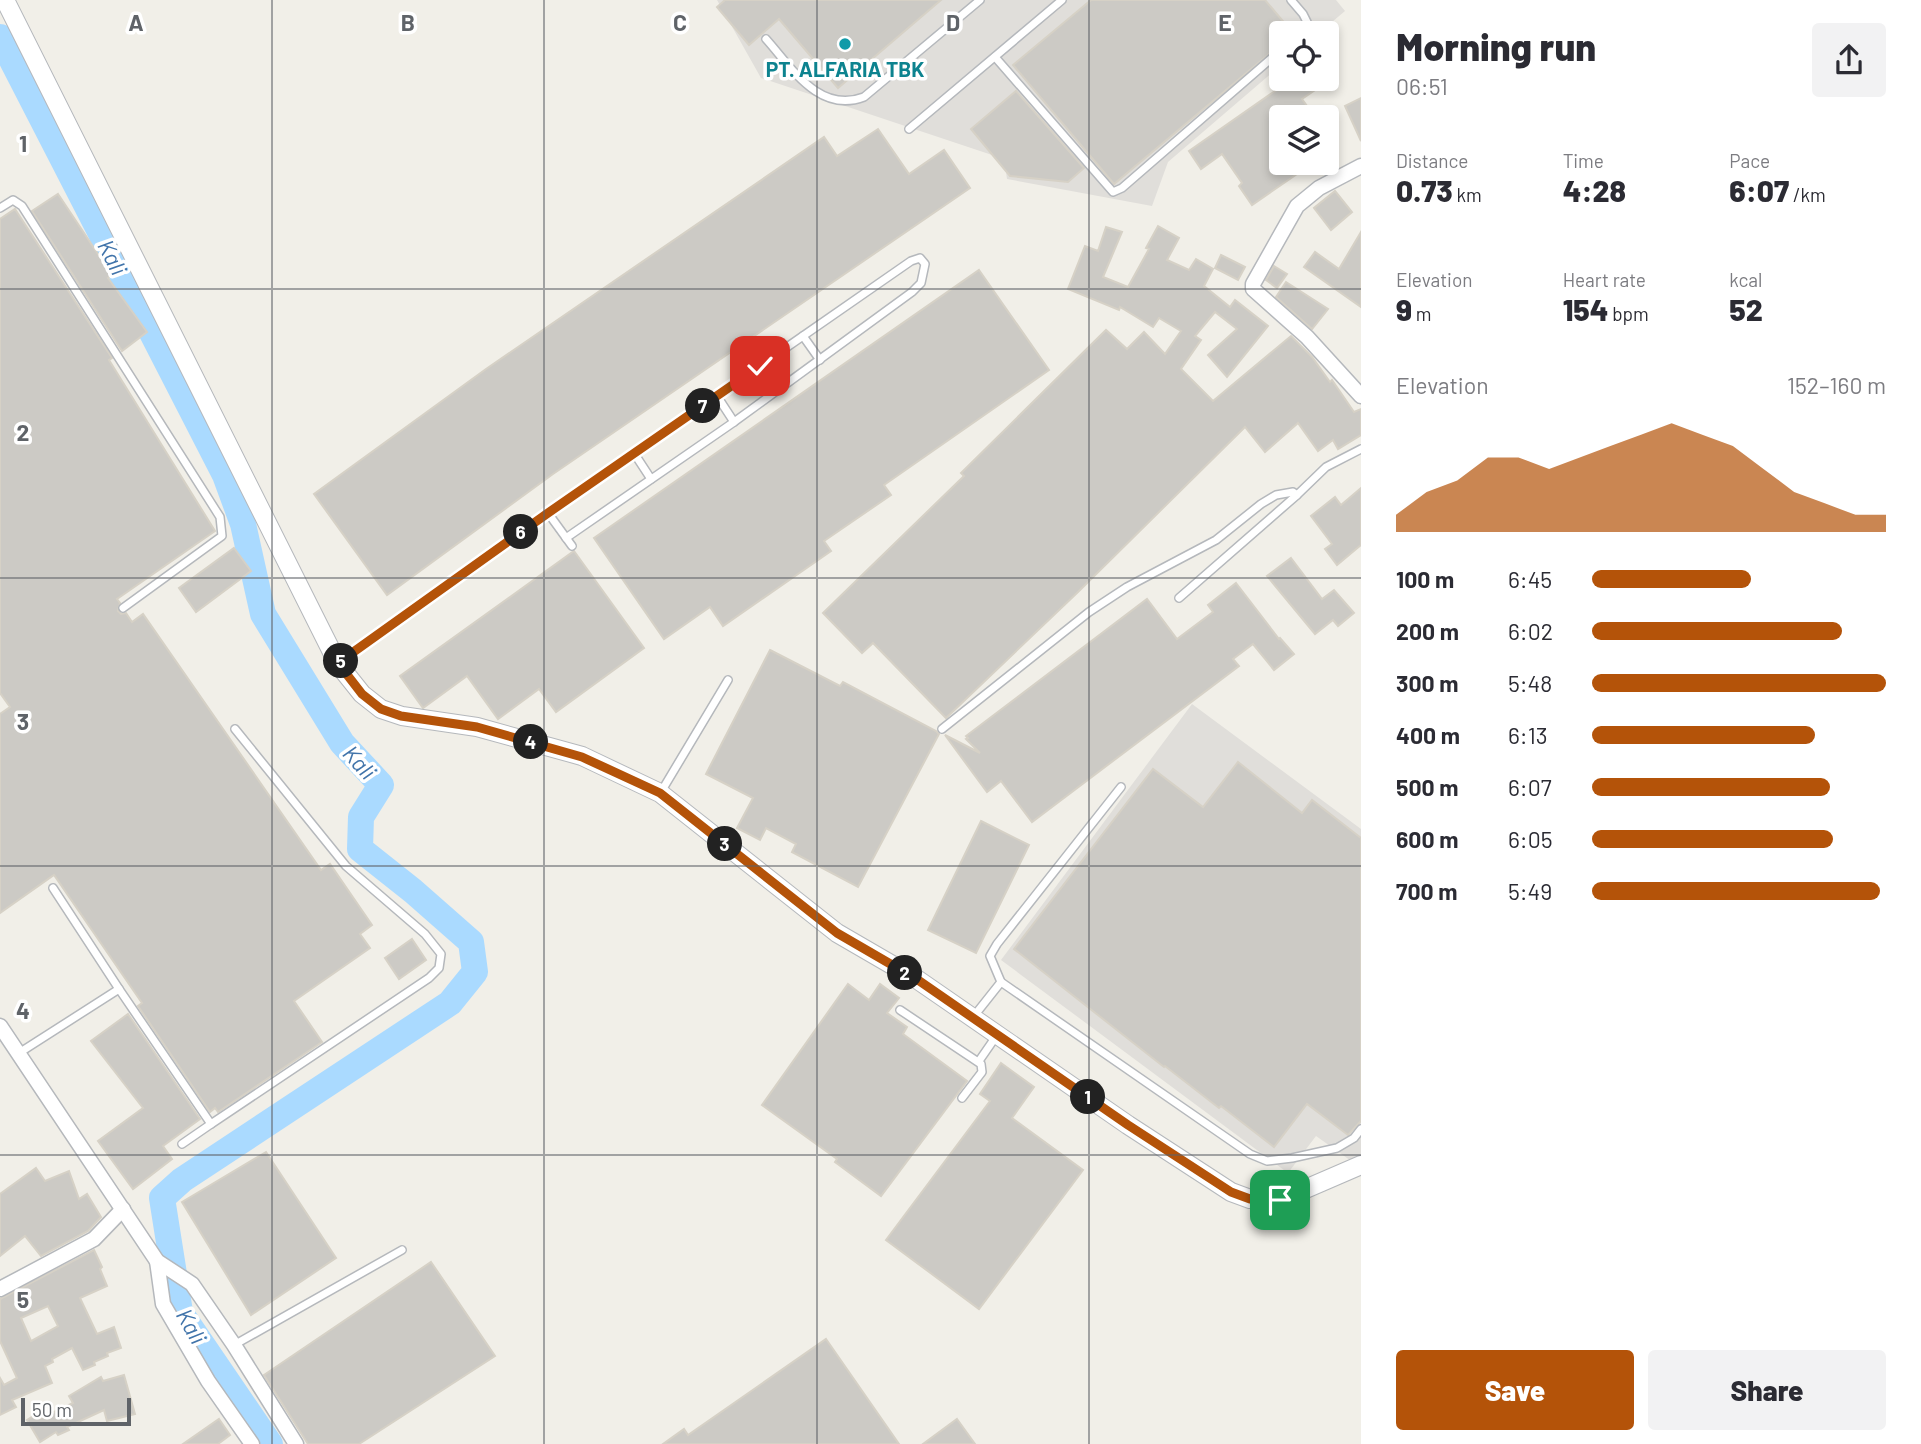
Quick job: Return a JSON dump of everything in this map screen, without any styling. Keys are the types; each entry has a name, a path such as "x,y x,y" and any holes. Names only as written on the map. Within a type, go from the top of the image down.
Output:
{"street":[{"path":"5,0 338,663 362,694 381,709 401,716 477,727 582,757 660,793 837,933 918,980 1220,1184 1250,1199 1280,1200 1361,1166"},
{"path":"1361,166 1319,188 1297,206 1253,284 1253,289 1307,337 1361,395"},
{"path":"0,1026 157,1261 192,1284 296,1444"},
{"path":"0,1289 93,1239 123,1209"},
{"path":"157,1261 163,1304 208,1381 252,1444"}],"lane":[{"path":"766,39 817,93 831,100 854,101 864,97 980,0"},
{"path":"909,129 1062,0"},
{"path":"1290,0 1304,14 1307,21"},
{"path":"995,57 1113,192 1122,188 1269,60"},
{"path":"0,208 13,200 22,206 220,517 222,536 123,608"},
{"path":"338,663 548,513 911,261 920,258 925,264 920,283 912,292 734,422 566,538"},
{"path":"803,336 820,360"},
{"path":"717,396 734,422"},
{"path":"1179,598 1326,467 1361,449"},
{"path":"634,453 651,479"},
{"path":"942,729 1089,612 1127,587 1216,540 1276,495 1293,492 1297,495"},
{"path":"548,513 572,547"},
{"path":"660,793 728,680"},
{"path":"182,1144 429,978 439,968 441,954 425,934 346,866 235,729"},
{"path":"1121,787 997,944 990,956 1001,982 1259,1158 1267,1161 1292,1158 1337,1148 1354,1138 1361,1129"},
{"path":"54,888 211,1124"},
{"path":"973,1017 1001,982"},
{"path":"19,1053 120,989"},
{"path":"900,1010 979,1061 982,1072 962,1098"},
{"path":"979,1061 998,1035"},
{"path":"234,1345 402,1250"}],"shaded area":[{"path":"717,0 1336,0 1345,11 1333,21 1269,21 1269,75 1168,162 1152,206 1007,179 1004,159 761,78"},
{"path":"1192,704 1361,829 1361,1154 1354,1163 1316,1136 1288,1173 1001,960"}],"building":[{"name":"PT. ALFARIA TBK","path":"725,0 941,0 838,88 779,19 749,45 717,7"},
{"path":"1091,0 1265,0 1283,21 1269,21 1269,54 1114,184 1013,65"},
{"path":"1016,91 1084,168 1068,182 1010,176 971,129"},
{"path":"1275,91 1314,91 1302,99 1306,105 1269,105 1269,175 1296,175 1252,205 1239,186 1242,183 1222,154 1201,169 1189,151"},
{"path":"1361,98 1361,141 1345,106"},
{"path":"878,129 909,174 944,150 970,188 553,474 387,595 314,494 486,369 824,137 837,156"},
{"path":"1335,191 1352,212 1331,230 1314,208"},
{"path":"58,194 112,275 108,278 147,332 122,351 32,211"},
{"path":"15,209 112,358 109,360 215,531 117,599 120,603 118,611 121,614 126,613 132,622 143,614 321,870 330,864 372,925 360,934 370,948 294,1001 322,1042 218,1112 215,1108 210,1112 138,1006 142,1003 54,875 0,913 0,714 10,707 0,693 0,219"},
{"path":"1158,226 1179,238 1167,260 1189,270 1196,259 1213,269 1204,286 1230,307 1235,300 1268,326 1227,377 1208,355 1237,329 1215,312 1195,336 1201,340 1181,369 1213,401 1291,336 1312,357 1330,382 1332,380 1354,412 1361,409 1361,435 1338,449 1333,440 1318,451 1298,423 1265,452 1245,427 946,718 873,643 862,653 823,613 964,476 961,473 1106,330 1127,349 1144,332 1165,354 1181,331 1159,318 1153,327 1120,307 1119,310 1068,289 1085,246 1098,251 1106,227 1122,232 1103,277 1128,287"},
{"path":"1361,232 1361,307 1304,267 1315,252 1339,269"},
{"path":"1221,255 1245,267 1238,280 1215,268"},
{"path":"1274,266 1287,274 1277,288 1266,280"},
{"path":"979,270 1049,370 884,485 891,495 824,541 831,551 723,626 710,607 664,639 594,538"},
{"path":"1286,282 1328,309 1312,329 1276,297"},
{"path":"1361,488 1361,545 1337,565 1325,549 1332,544 1311,516 1335,497 1341,505"},
{"path":"234,548 251,571 196,612 179,588"},
{"path":"574,551 644,648 556,712 539,689 498,719 467,676 423,708 400,676"},
{"path":"1291,558 1322,599 1334,590 1354,613 1338,626 1333,620 1315,634 1267,576"},
{"path":"1236,583 1279,639 1294,654 1274,670 1253,644 1233,659 1239,666 1032,822 1001,781 987,792 945,735 980,753 966,736 1147,599 1177,639 1213,612 1208,605"},
{"path":"770,650 840,686 843,682 939,734 858,887 792,852 796,844 766,828 760,840 737,828 753,798 706,774"},
{"path":"1238,762 1302,813 1312,800 1361,838 1361,1121 1348,1135 1307,1104 1274,1147 1164,1067 1014,949 1153,769 1203,807"},
{"path":"981,821 1029,845 976,953 928,930"},
{"path":"412,939 426,960 399,979 385,958"},
{"path":"848,984 869,1000 880,984 899,998 887,1013 907,1027 903,1034 967,1081 881,1196 835,1162 837,1159 762,1105"},
{"path":"128,1014 200,1119 163,1146 172,1159 133,1189 98,1141 143,1108 91,1041"},
{"path":"1001,1063 1034,1087 1012,1118 1083,1170 979,1309 886,1240 990,1101 980,1094"},
{"path":"266,1152 336,1258 251,1315 182,1202"},
{"path":"36,1168 45,1181 69,1171 79,1199 87,1194 101,1217 88,1231 41,1256 25,1236 0,1256 0,1194"},
{"path":"94,1250 107,1286 80,1298 97,1334 114,1327 121,1348 107,1353 108,1356 83,1370 72,1348 52,1359 53,1362 45,1366 52,1383 12,1400 16,1407 0,1415 0,1378 4,1385 17,1378 0,1341 0,1299","holes":["48,1306 58,1326 31,1341 21,1318"]},
{"path":"431,1262 495,1356 359,1444 308,1444 264,1375"},
{"path":"826,1339 899,1444 663,1444 684,1429 688,1435"},
{"path":"124,1375 135,1414 107,1421 104,1410 67,1427 69,1430 58,1435 56,1432 40,1442 27,1420 38,1413 41,1418 73,1403 69,1396 101,1377 103,1381"},
{"path":"219,1419 230,1435 218,1444 183,1444"},
{"path":"957,1419 975,1444 923,1444"}],"waterway":[{"name":"Kali","path":"0,37 225,475 243,524 263,614 342,743 381,785 361,817 360,849 471,942 475,972 450,1003 182,1180 162,1198 180,1312 270,1444"}],"place":[{"name":"PT. ALFARIA TBK","path":"845,44"}],"route":[{"path":"760,366 338,663 362,694 381,709 401,716 477,727 582,757 660,793 837,933 918,980 1128,1125 1231,1192 1250,1199 1280,1200"}]}
